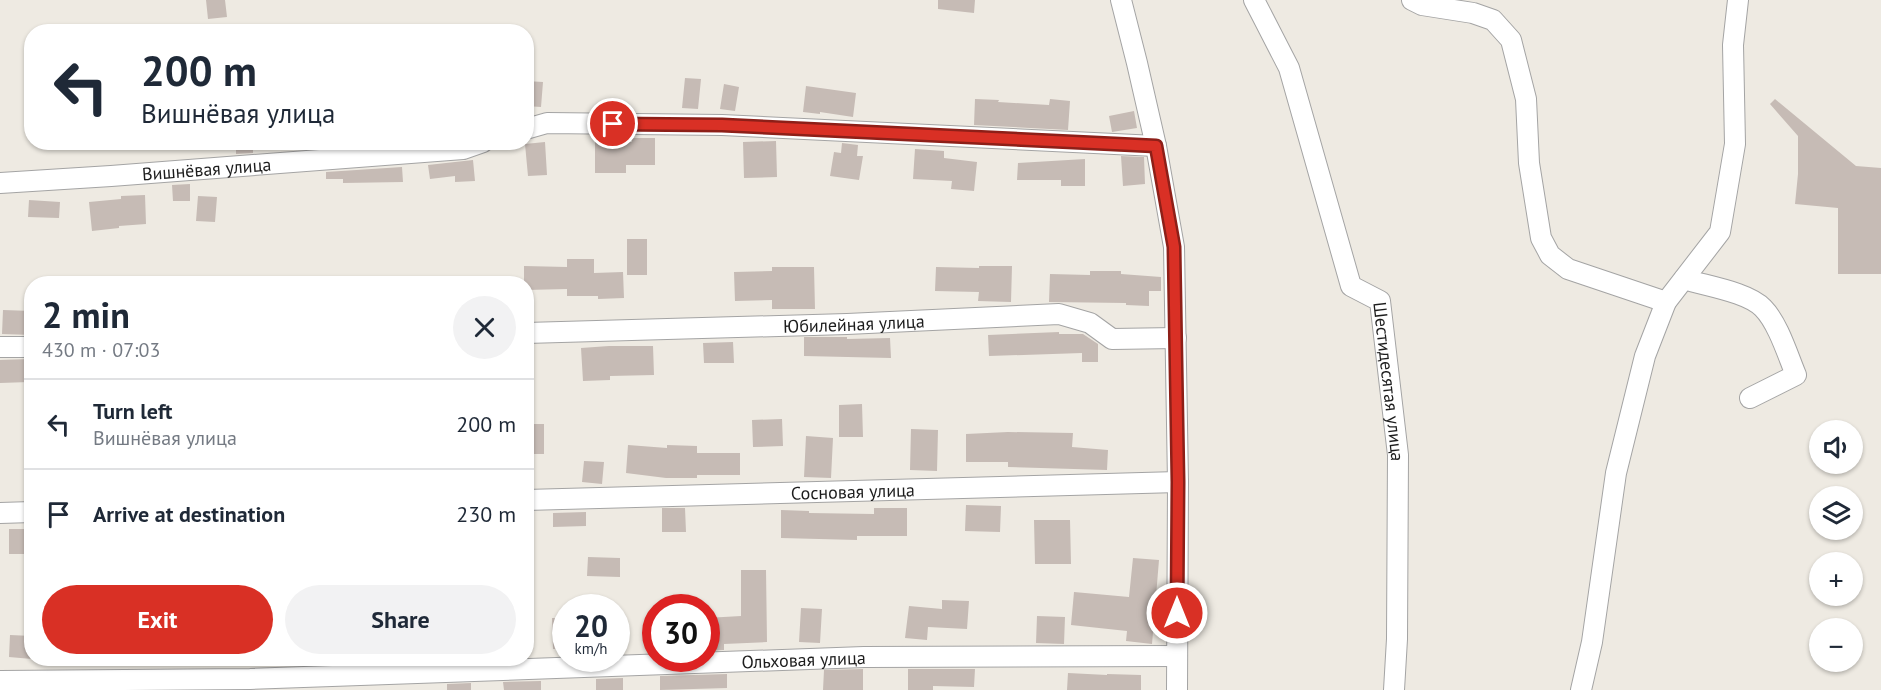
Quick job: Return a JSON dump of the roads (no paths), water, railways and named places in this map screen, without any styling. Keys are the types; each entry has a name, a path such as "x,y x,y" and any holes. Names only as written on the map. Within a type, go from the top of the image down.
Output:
{"street":[{"path":"1121,0 1156,146 1174,247 1178,482 1177,690"},
{"name":"Шестидесятая улица","path":"1254,0 1289,68 1351,286 1380,301 1398,454 1397,639 1394,690"},
{"path":"1412,0 1422,5 1473,13 1493,20 1511,40 1526,99 1529,163 1541,238 1550,255 1568,269 1666,302"},
{"path":"1581,690 1592,642 1616,473 1645,356 1666,302 1720,232 1735,144 1733,45 1738,0"},
{"path":"534,127 547,123 722,125 1156,146"},
{"name":"Вишнёвая улица","path":"0,183 438,150"},
{"path":"1684,279 1748,298 1763,308 1782,338 1796,375 1750,398"},
{"name":"Юбилейная улица","path":"534,333 847,324 1059,314 1090,323 1112,339 1176,338"},
{"path":"0,347 24,347"},
{"name":"Сосновая улица","path":"534,500 1178,482"},
{"path":"0,513 24,512"},
{"name":"Ольховая улица","path":"0,681 250,685 864,657 1177,656"}]}
